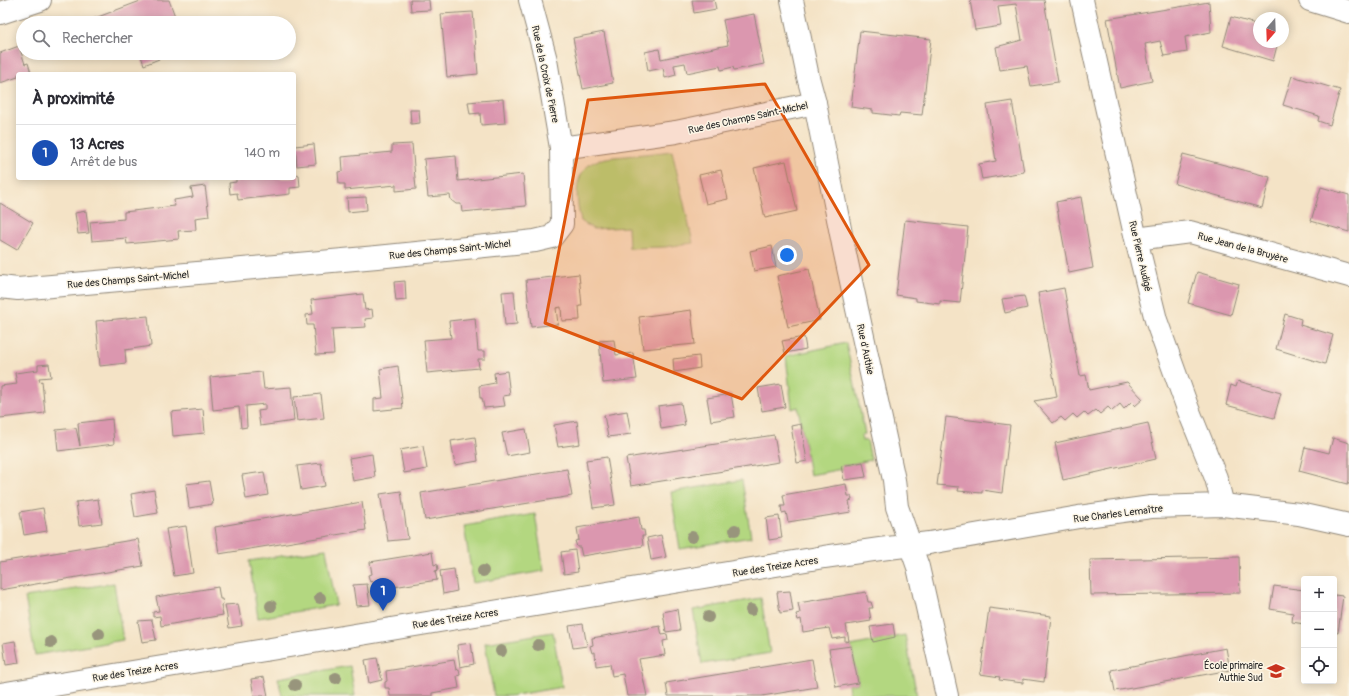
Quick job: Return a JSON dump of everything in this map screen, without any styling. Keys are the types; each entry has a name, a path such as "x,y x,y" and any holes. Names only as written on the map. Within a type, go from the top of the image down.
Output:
{"street":[{"path":"0,13 40,0"},
{"name":"Rue de la Croix de Pierre","path":"530,0 546,60 561,148"},
{"name":"Rue d'Authie","path":"792,0 815,103 844,249 888,446 897,508 920,572 947,696"},
{"name":"Rue Pierre Audigé","path":"1082,0 1136,239 1156,320 1188,409 1216,478 1223,505"},
{"path":"1310,0 1349,12"},
{"name":"Rue des Champs Saint-Michel","path":"0,287 18,289 347,260 535,241 552,237 562,224 561,148 676,132 815,103"},
{"name":"Rue Jean de la Bruyère","path":"1136,239 1190,232 1349,276"},
{"name":"Rue Charles Lemaître","path":"911,546 1151,507 1223,505 1298,514 1349,525"},
{"name":"Rue des Treize Acres","path":"0,694 824,557 880,548 911,546"}],"highlighted area":[{"path":"765,84 869,265 742,399 545,323 588,100"}],"green space":[{"path":"672,151 693,243 665,247 629,248 628,227 593,229 581,221 577,196 579,179 588,166 596,161 607,158"},
{"path":"846,343 865,434 861,435 862,441 867,440 871,460 842,466 842,469 810,475 798,407 792,409 786,356"},
{"path":"742,480 751,537 680,549 671,492"},
{"path":"535,514 544,571 473,583 464,526"},
{"path":"326,549 336,605 258,618 249,561"},
{"path":"114,583 123,640 35,655 25,597"},
{"path":"761,598 770,653 702,664 693,610"},
{"path":"553,632 562,687 510,696 494,696 485,643"},
{"path":"905,635 917,696 850,696 848,685 858,683 851,646"},
{"path":"350,666 355,696 282,696 278,678"}],"building":[{"path":"143,0 169,0 175,16 101,16"},
{"path":"410,0 429,0 430,10 411,11"},
{"path":"692,0 714,0 716,9 694,13"},
{"path":"970,0 1044,0 1058,82 1031,86 1027,66 1000,70 996,47 1022,40 1016,4 998,6 1001,26 975,30"},
{"path":"1209,2 1211,32 1185,37 1187,52 1164,56 1160,41 1145,44 1152,81 1120,88 1107,19"},
{"path":"473,12 478,74 447,77 441,14"},
{"path":"754,14 764,64 734,70 733,67 721,70 720,66 687,73 685,63 674,65 676,75 665,78 663,68 648,71 645,52 659,49 661,59 728,45 723,20"},
{"path":"1231,17 1253,23 1253,48 1276,48 1273,61 1223,46"},
{"path":"860,31 931,39 922,115 900,113 899,116 873,113 873,110 851,107"},
{"path":"604,32 613,83 583,89 573,38"},
{"path":"16,47 16,60 24,60 25,64 28,63 31,72 16,72 16,78 0,83 0,53"},
{"path":"142,60 156,60 144,65"},
{"path":"1292,76 1340,90 1330,125 1318,121 1319,116 1283,105"},
{"path":"503,99 505,123 481,125 480,113 470,114 468,102"},
{"path":"1012,101 1024,172 982,179 979,164 996,161 987,105"},
{"path":"410,110 419,110 420,123 411,124"},
{"path":"314,144 316,164 297,166 296,146"},
{"path":"412,144 416,189 396,191 396,185 345,190 345,184 339,184 338,172 343,171 342,157 392,152 392,145"},
{"path":"1183,154 1270,177 1262,208 1175,184"},
{"path":"456,156 458,181 523,174 526,206 462,212 461,204 456,204 451,200 450,195 428,197 424,159"},
{"path":"786,161 797,211 765,218 754,168"},
{"path":"721,170 728,199 706,204 699,175"},
{"path":"296,174 299,175 300,187 290,188 290,194 238,200 237,193 230,194 229,183 236,182 236,180 296,180"},
{"path":"205,186 209,216 195,218 196,230 178,231 179,239 127,244 126,238 92,241 90,222 124,219 124,212 175,206 174,200 193,197 191,188"},
{"path":"1321,187 1349,195 1349,232 1311,221"},
{"path":"366,197 367,210 348,212 347,198"},
{"path":"1081,197 1093,268 1069,273 1056,202"},
{"path":"0,203 33,223 17,250 0,240"},
{"path":"86,211 89,233 78,234 75,213"},
{"path":"905,220 968,227 960,303 940,301 940,304 916,301 916,298 896,295"},
{"path":"772,246 776,267 754,271 750,251"},
{"path":"809,269 820,320 788,327 777,276"},
{"path":"1197,272 1239,284 1231,315 1188,303"},
{"path":"579,274 582,306 579,306 580,320 562,321 561,307 556,308 558,324 531,327 526,280"},
{"path":"405,281 406,300 396,301 394,282"},
{"path":"1064,288 1080,376 1086,375 1089,390 1127,382 1143,399 1135,406 1131,402 1124,409 1120,404 1112,411 1108,407 1100,414 1096,410 1088,416 1084,412 1077,418 1073,414 1065,421 1061,417 1053,423 1034,401 1057,397 1038,293"},
{"path":"514,291 517,324 505,325 502,292"},
{"path":"363,294 365,310 372,309 373,318 365,319 366,327 332,329 334,354 316,355 313,325 307,325 306,315 313,314 311,300"},
{"path":"1024,296 1027,308 1005,313 1002,299"},
{"path":"691,310 695,344 643,349 639,317"},
{"path":"1285,314 1301,319 1300,325 1333,335 1325,364 1276,349"},
{"path":"148,316 151,346 125,350 126,363 100,366 96,321"},
{"path":"475,318 478,351 485,351 485,359 478,359 479,368 427,373 424,340 451,338 449,321"},
{"path":"804,337 806,349 785,353 782,341"},
{"path":"614,340 616,355 633,353 637,379 603,383 599,341"},
{"path":"699,356 700,368 674,372 673,359"},
{"path":"49,364 51,377 39,378 40,382 42,381 45,413 0,418 0,386 17,384 15,373 38,370 38,365"},
{"path":"398,366 403,408 374,411 374,399 383,398 380,369"},
{"path":"507,371 510,395 503,396 505,406 484,408 482,398 480,398 479,386 495,383 494,373"},
{"path":"262,372 264,389 291,387 294,421 260,426 258,411 265,410 265,404 246,406 247,427 241,428 239,407 213,410 210,377"},
{"path":"1238,381 1281,393 1274,418 1226,405 1231,385 1236,387"},
{"path":"781,384 785,407 762,411 758,388"},
{"path":"321,394 324,418 297,421 294,397"},
{"path":"731,394 735,417 711,421 707,398"},
{"path":"681,403 685,425 661,429 658,406"},
{"path":"203,409 205,433 173,436 171,412"},
{"path":"627,411 631,434 608,437 604,415"},
{"path":"946,417 1010,425 1002,493 982,490 982,493 958,491 959,487 937,485"},
{"path":"112,419 114,444 58,451 56,430 76,428 80,446 78,423"},
{"path":"577,421 580,444 558,447 554,425"},
{"path":"1148,423 1156,459 1063,480 1055,443"},
{"path":"801,424 807,461 797,463 791,426"},
{"path":"526,429 530,452 507,456 502,433"},
{"path":"774,435 779,462 631,486 626,458"},
{"path":"475,437 478,461 455,465 451,441"},
{"path":"1333,438 1349,443 1348,484 1299,471 1305,447 1329,453"},
{"path":"423,446 427,469 404,473 400,450"},
{"path":"372,454 375,477 353,481 349,458"},
{"path":"607,457 615,505 593,508 586,460"},
{"path":"863,462 866,477 844,480 841,466"},
{"path":"321,463 325,486 301,490 297,466"},
{"path":"567,469 572,496 425,520 421,493"},
{"path":"264,472 268,495 246,499 242,475"},
{"path":"209,481 213,504 189,508 186,484"},
{"path":"846,484 848,496 851,496 852,500 849,501 851,512 788,522 786,512 782,513 781,506 785,506 783,495"},
{"path":"154,490 158,513 135,517 131,494"},
{"path":"401,491 408,539 388,541 380,494"},
{"path":"98,499 102,523 79,526 76,502"},
{"path":"362,502 366,530 219,554 215,527"},
{"path":"43,508 47,531 24,535 20,512"},
{"path":"779,516 782,538 769,540 766,518"},
{"path":"639,517 641,530 644,530 645,536 642,536 643,546 582,556 580,547 577,547 575,541 579,540 577,528"},
{"path":"186,526 193,573 174,576 166,529"},
{"path":"661,535 666,557 651,560 647,538"},
{"path":"138,539 143,566 0,590 0,562"},
{"path":"575,550 578,572 564,574 561,552"},
{"path":"432,552 434,565 437,564 438,570 435,571 437,580 375,590 373,581 370,582 368,575 372,574 370,562"},
{"path":"1239,557 1240,593 1091,595 1090,560"},
{"path":"454,569 457,591 443,594 440,571"},
{"path":"367,584 370,605 356,606 353,585"},
{"path":"1274,586 1301,590 1301,624 1292,622 1293,613 1270,609"},
{"path":"218,587 220,599 222,599 223,604 221,605 223,615 161,626 160,616 153,617 153,612 159,611 156,597"},
{"path":"790,591 793,611 780,613 777,592"},
{"path":"866,592 868,602 871,602 873,608 869,608 871,621 846,625 849,641 845,642 845,637 832,639 829,628 803,632 801,619 798,620 796,614 800,613 798,603"},
{"path":"1337,595 1343,596 1337,633"},
{"path":"238,604 242,626 229,628 225,605"},
{"path":"989,608 1051,616 1044,682 1023,679 1023,683 999,680 1000,677 980,674"},
{"path":"677,609 680,630 666,632 663,612"},
{"path":"152,620 156,640 142,642 138,621"},
{"path":"583,624 587,646 573,648 569,626"},
{"path":"893,624 895,637 873,642 870,627"},
{"path":"660,626 662,635 667,634 668,640 663,641 665,655 639,659 647,696 627,696 623,674 612,676 610,664 596,666 595,652 592,653 590,646 593,645 592,638"},
{"path":"15,641 19,663 6,665 3,643"},
{"path":"471,643 474,664 460,667 457,645"},
{"path":"851,646 858,683 836,687 829,649"},
{"path":"1226,648 1230,670 1115,691 1111,670"},
{"path":"377,658 382,680 369,683 365,660"},
{"path":"812,659 817,687 762,696 668,696 666,683"},
{"path":"454,660 456,670 459,669 460,675 457,676 459,688 432,693 432,696 390,696 389,688 385,688 385,682 387,681 386,671"},
{"path":"264,677 268,696 254,696 251,679"}],"place":[{"name":"13 Acres","path":"383,611"},
{"name":"École primaire Authie Sud","path":"1276,671"}]}
